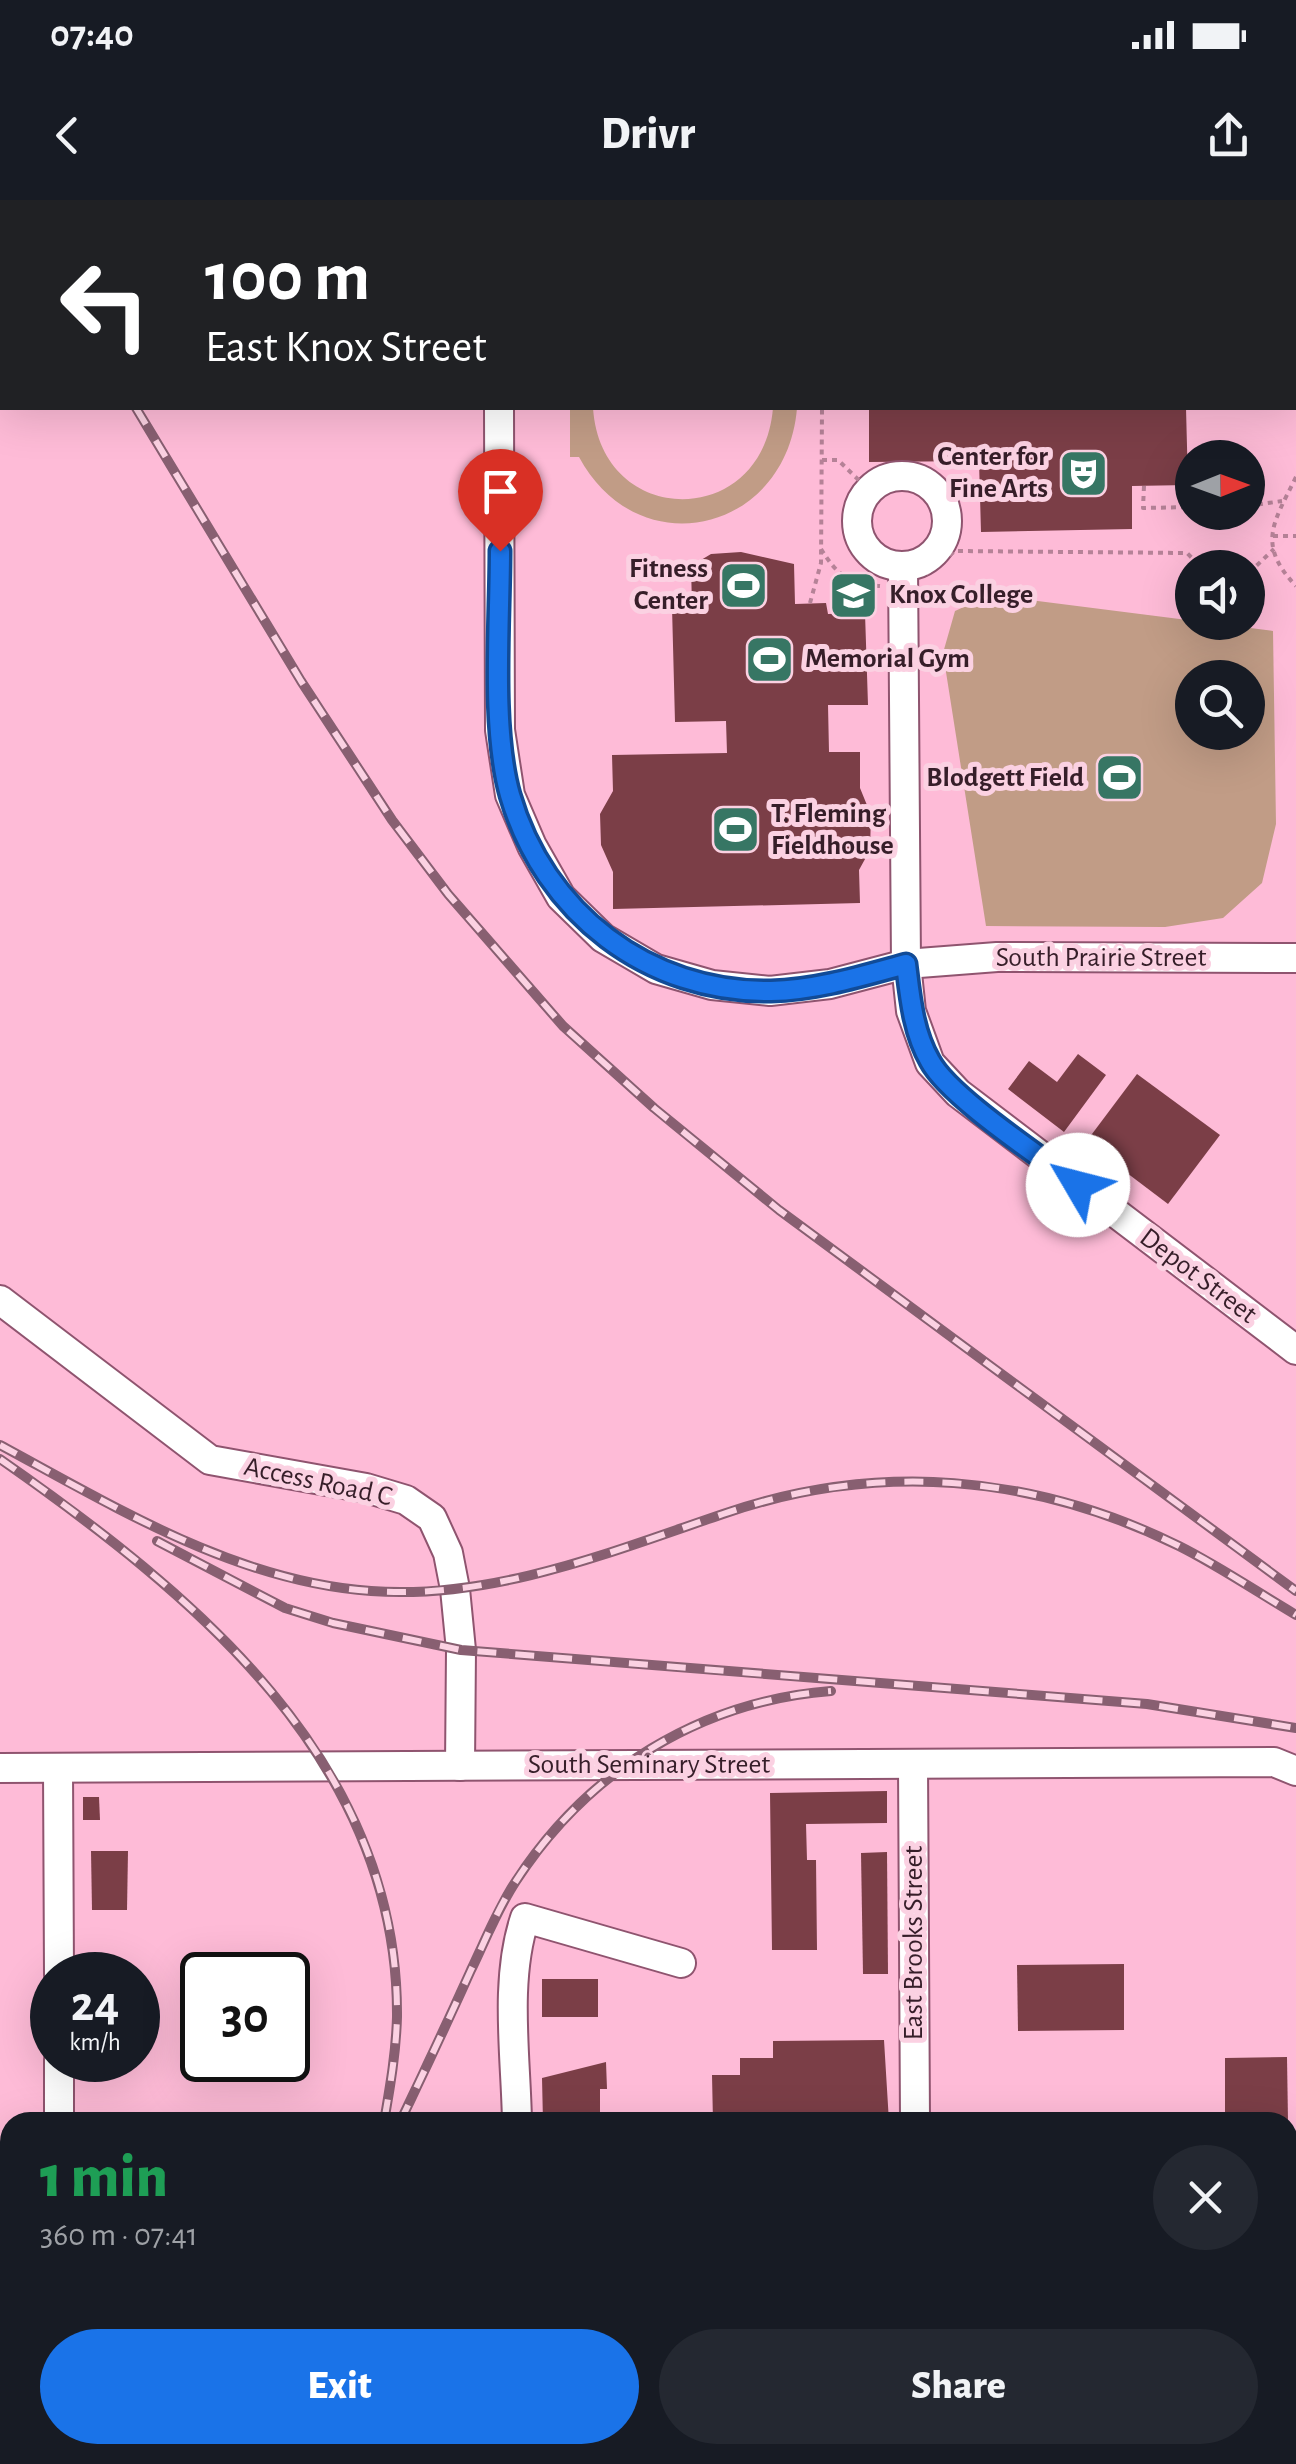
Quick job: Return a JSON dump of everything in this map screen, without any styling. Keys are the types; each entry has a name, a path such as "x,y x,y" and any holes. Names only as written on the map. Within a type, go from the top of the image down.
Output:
{"street":[{"name":"South Prairie Street","path":"499,410 500,730 510,795 532,846 561,897 603,938 656,969 712,985 770,991 830,984 906,964 996,957 1296,958"},
{"path":"903,475 932,486 942,498 947,513 942,543 903,576 876,558 860,536 859,508 870,490 888,477 903,475"},
{"name":"Depot Street","path":"903,576 906,964 912,1011 930,1063 958,1093 1296,1350"},
{"name":"Access Road C","path":"0,1300 210,1460 366,1488 406,1500 432,1518 448,1553 461,1650 460,1766"},
{"name":"South Seminary Street","path":"0,1768 1274,1762 1296,1771"},
{"name":"East Brooks Street","path":"912,1764 916,2112"},
{"path":"58,1769 58,1952"},
{"path":"517,2112 515,1988 520,1932 526,1918 681,1963"},
{"path":"59,2082 59,2112"}],"path":[{"path":"810,603 822,549 822,410"},
{"path":"822,460 838,460 870,490"},
{"path":"1296,477 1282,501 1273,536 1276,565 1296,586"},
{"path":"1144,486 1144,508 1175,507"},
{"path":"1265,504 1282,501"},
{"path":"1273,536 1296,536"},
{"path":"822,549 834,570 850,582 903,576 916,583 955,551 1175,552"},
{"path":"1265,558 1274,549"}],"shaded area":[{"path":"570,410 594,410 603,448 623,476 651,493 682,499 714,494 742,476 763,448 772,410 797,410 787,450 767,484 739,507 707,521 672,523 637,514 605,492 579,457 570,457"},
{"name":"Blodgett Field","path":"990,595 1175,619 1175,640 1265,640 1265,630 1273,631 1276,824 1262,883 1223,918 1165,927 986,926 943,653 955,611"}],"building":[{"name":"Center for Fine Arts","path":"869,410 1186,410 1187,440 1175,440 1175,485 1132,486 1132,529 981,532 979,461 869,462"},
{"path":"741,552 794,564 795,604 826,603 828,614 865,613 868,705 828,705 829,752 860,752 860,788 871,815 870,850 859,870 860,903 613,909 613,872 601,845 600,814 613,791 612,755 727,753 726,721 675,722 672,607 692,606 691,566 711,554"},
{"path":"1078,1054 1106,1075 1064,1132 1008,1089 1029,1061 1057,1082"},
{"path":"1137,1074 1220,1135 1168,1204 1086,1142"},
{"path":"887,1791 887,1823 806,1824 807,1860 816,1860 817,1950 772,1950 770,1793"},
{"path":"83,1797 99,1797 100,1820 83,1820"},
{"path":"91,1851 128,1851 127,1910 92,1910"},
{"path":"887,1852 888,1974 863,1974 861,1853"},
{"path":"1124,1964 1124,2030 1018,2031 1017,1965"},
{"path":"542,1979 598,1979 598,2017 542,2017"},
{"path":"884,2040 888,2112 713,2112 712,2075 740,2075 740,2058 773,2058 773,2041"},
{"path":"1287,2057 1288,2112 1225,2112 1225,2058"},
{"path":"606,2062 607,2089 600,2089 600,2112 543,2112 542,2078"}],"railway":[{"path":"137,410 301,681 392,820 448,894 563,1026 654,1108 779,1210 1296,1591"},
{"path":"0,1445 178,1538 273,1573 321,1585 416,1592 506,1581 781,1497 896,1482 954,1483 1068,1503 1124,1522 1194,1554 1296,1615"},
{"path":"0,1459 143,1567 211,1627 271,1692 323,1763 363,1840 388,1925 397,2017 386,2112"},
{"path":"157,1541 285,1608 333,1623 461,1650 1147,1704 1296,1728"},
{"path":"405,2112 503,1902 545,1842 577,1807 612,1776 692,1727 782,1698 831,1691"}],"place":[{"name":"Center for Fine Arts","path":"1083,473"},
{"name":"Fitness Center","path":"743,585"},
{"name":"Knox College","path":"854,595"},
{"name":"Memorial Gym","path":"770,659"},
{"name":"Blodgett Field","path":"1119,778"},
{"name":"T. Fleming Fieldhouse","path":"736,830"}],"route":[{"path":"500,551 500,730 510,795 532,846 561,897 603,938 656,969 712,985 770,991 830,984 906,964 912,1011 930,1063 958,1093 1078,1185"}]}
